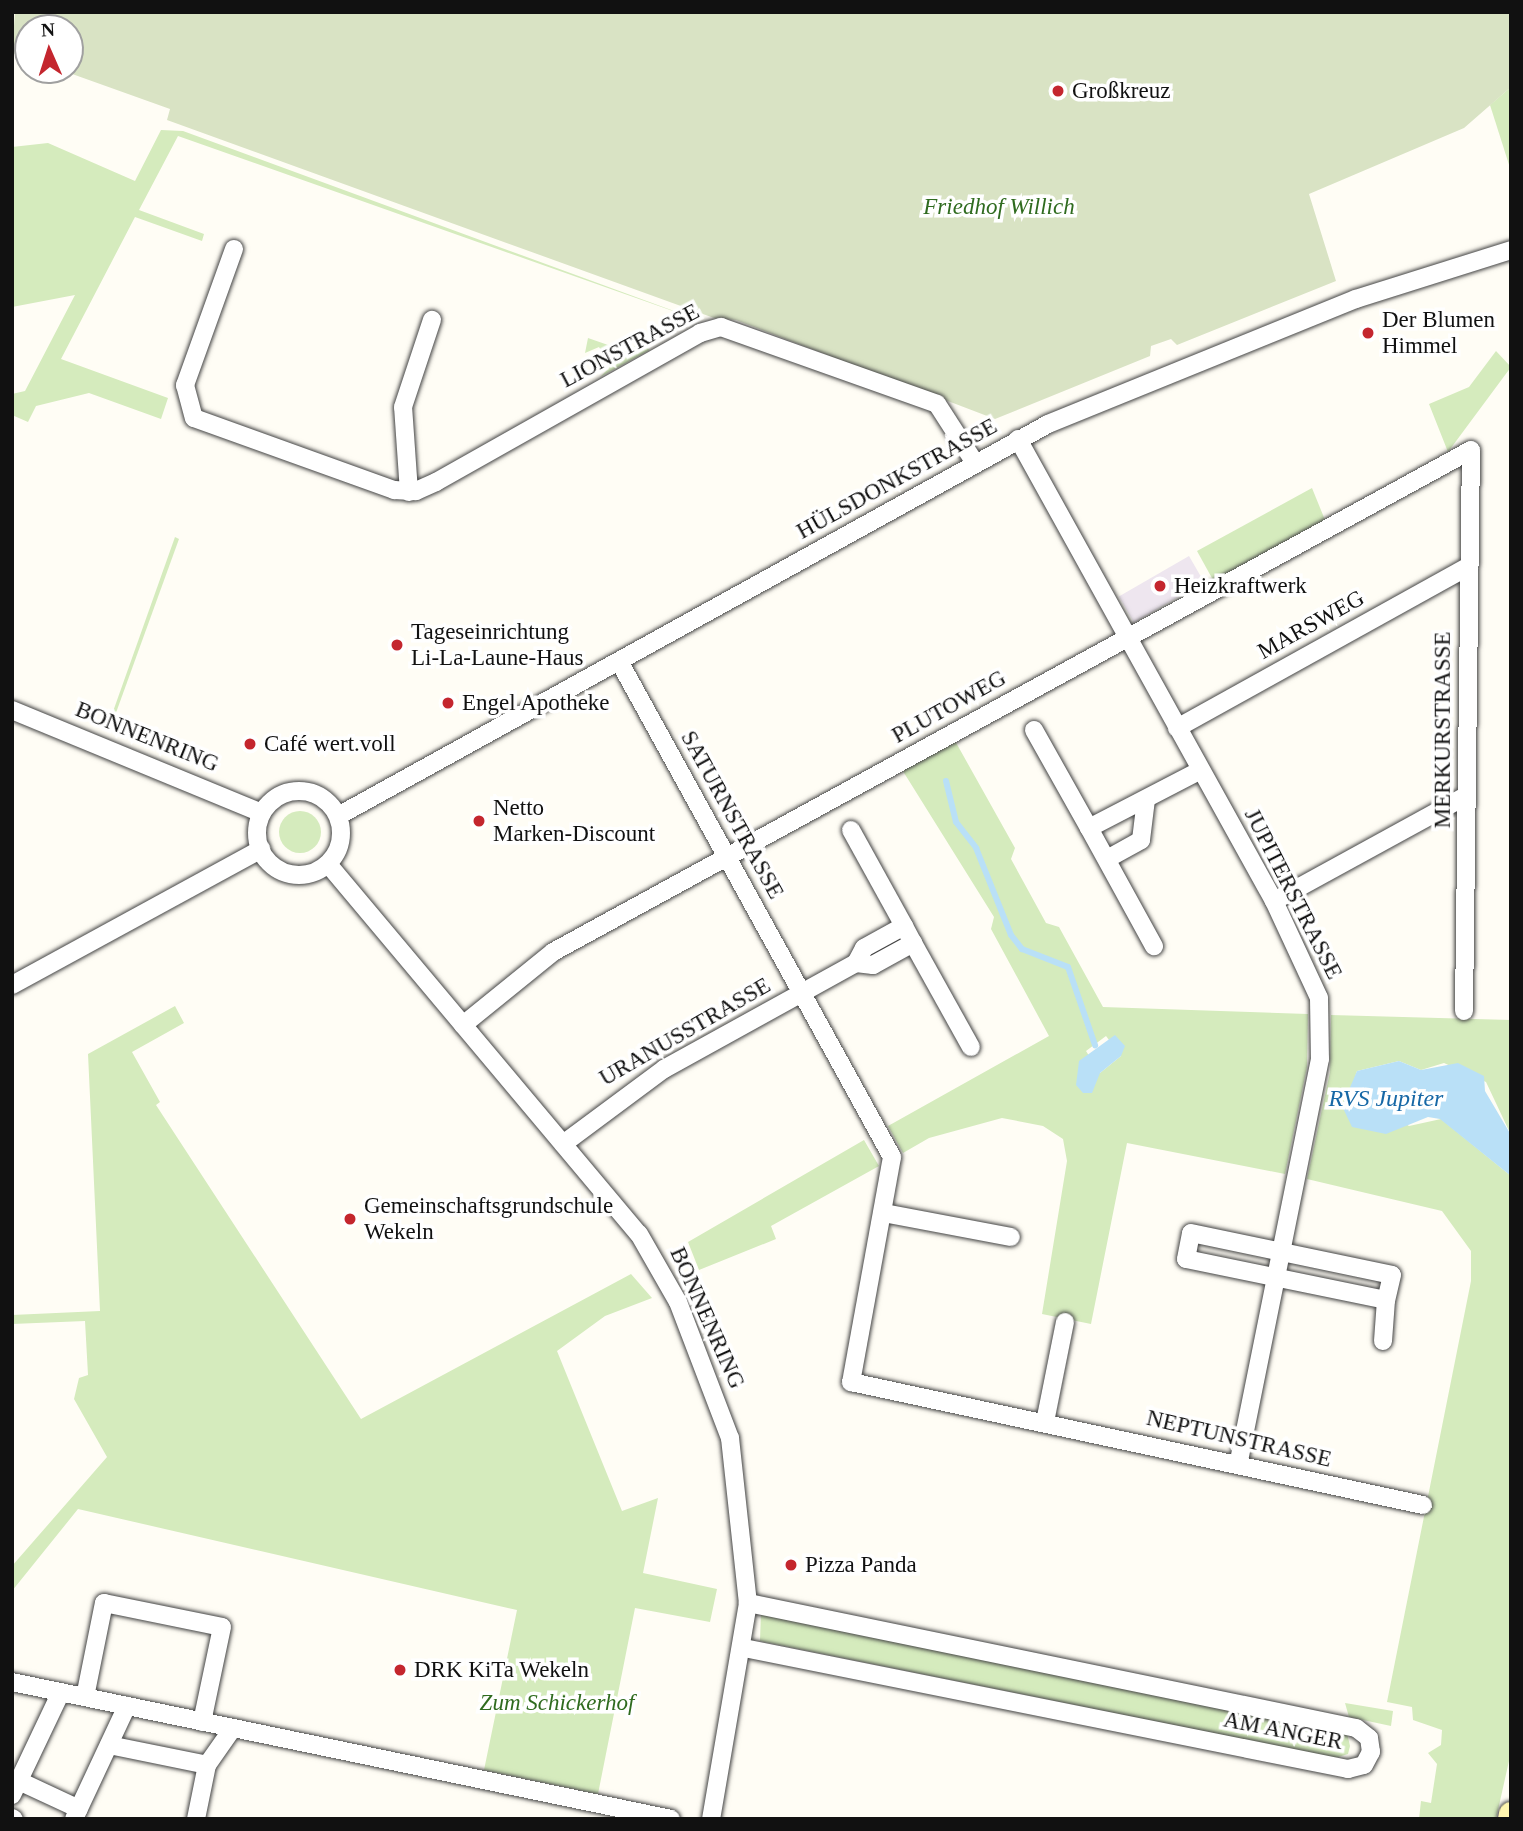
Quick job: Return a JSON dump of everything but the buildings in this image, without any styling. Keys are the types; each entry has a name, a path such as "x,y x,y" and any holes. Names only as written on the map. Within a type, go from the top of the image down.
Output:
{"street":[{"path":"234,249 185,385 194,418 409,492 403,407 432,320"},
{"name":"HÜLSDONKSTRASSE","path":"338,816 1018,439 1332,308 1511,250"},
{"name":"LIONSTRASSE","path":"409,492 718,327 941,407 975,463"},
{"name":"JUPITERSTRASSE","path":"1018,439 1274,901 1319,998 1320,1059 1284,1253 1239,1462"},
{"name":"PLUTOWEG","path":"463,1025 543,958 1126,636 1471,450"},
{"name":"MERKURSTRASSE","path":"1464,1011 1471,450"},
{"name":"MARSWEG","path":"1177,728 1469,566"},
{"name":"SATURNSTRASSE","path":"619,661 892,1157 852,1382"},
{"name":"BONNENRING","path":"12,710 262,813"},
{"path":"1034,730 1154,946"},
{"path":"1089,828 1146,801 1201,770"},
{"path":"300,791 320,797 338,816 340,842 328,864 291,874 261,849 262,813 282,795 300,791"},
{"path":"1274,901 1466,796"},
{"path":"1107,859 1142,840 1146,801"},
{"path":"851,830 971,1047"},
{"path":"12,985 261,849"},
{"name":"BONNENRING","path":"328,864 652,1252 683,1314 730,1438 748,1603 744,1648 711,1819"},
{"path":"802,992 856,963 864,948 904,926"},
{"path":"856,963 873,965 913,943"},
{"name":"URANUSSTRASSE","path":"563,1144 628,1090 802,992"},
{"path":"884,1213 1011,1237"},
{"path":"1383,1341 1386,1300 1392,1275 1191,1233 1186,1259 1386,1300"},
{"path":"1045,1422 1066,1322"},
{"name":"NEPTUNSTRASSE","path":"852,1382 1239,1462 1423,1505"},
{"path":"85,1697 104,1603 222,1627 202,1722"},
{"name":"AM ANGER","path":"744,1648 1348,1769 1364,1765 1371,1752 1369,1738 1356,1728 748,1603"},
{"path":"12,1682 671,1819"},
{"path":"61,1692 16,1788 77,1814 127,1706"},
{"path":"197,1819 207,1765 233,1728"},
{"path":"109,1745 207,1765"}],"shaded area":[{"name":"Heizkraftwerk","path":"1189,556 1204,582 1134,622 1119,596"}],"green space":[{"name":"Friedhof Willich","path":"1511,12 1511,87 1464,128 1309,194 1336,281 1177,345 1171,339 1151,346 1150,356 995,419 736,320 714,318 167,120 170,109 84,78 84,14 15,14"},
{"path":"1511,87 1511,171 1490,105"},
{"path":"161,130 183,131 704,322 178,136 139,210 204,234 202,241 135,217 61,359 168,398 161,419 89,393 36,406 28,422 12,415 12,394 25,391 75,295 12,307 12,147 48,143 135,181"},
{"path":"588,338 631,353 638,340 650,350 600,377 610,367 599,347 585,353"},
{"path":"1496,351 1511,367 1448,452 1429,404 1469,387"},
{"path":"1312,488 1327,525 1222,583 1213,580 1197,551"},
{"path":"175,537 179,539 113,721 110,720"},
{"path":"954,739 1015,848 1011,859 1046,923 1059,927 1103,1007 1308,1014 1307,1067 1285,1174 1127,1143 1091,1324 1042,1314 1067,1161 1063,1139 1043,1126 1002,1118 929,1138 903,1153 888,1126 1049,1036 991,929 994,917 901,768","holes":["1106,1036 1121,1056 1100,1073 1086,1051"]},
{"path":"300,811 315,817 321,832 315,847 300,853 285,847 279,832 285,817"},
{"name":"Zum Schickerhof","path":"175,1006 184,1023 132,1052 160,1102 156,1105 361,1419 631,1274 652,1298 605,1316 557,1351 622,1511 658,1498 643,1573 717,1589 710,1622 635,1608 598,1794 484,1770 517,1610 78,1509 12,1591 12,1566 107,1457 74,1399 79,1378 88,1375 85,1321 12,1324 12,1315 100,1311 88,1054"},
{"path":"1331,1015 1511,1020 1511,1135 1486,1082 1444,1063 1421,1070 1399,1061 1357,1071 1352,1086 1409,1126 1441,1119 1511,1176 1511,1752 1496,1819 1419,1819 1421,1801 1431,1803 1437,1764 1428,1753 1441,1745 1442,1730 1413,1720 1412,1707 1387,1702 1471,1281 1471,1251 1442,1211 1307,1179 1330,1072"},
{"path":"864,1140 879,1166 771,1226 776,1239 699,1270 688,1242"},
{"path":"761,1612 1347,1733 1350,1746 1348,1754 1335,1758 760,1641"},
{"path":"1345,1703 1393,1711 1391,1726 1349,1717"}],"water":[{"path":"1115,1035 1125,1046 1121,1056 1100,1073 1092,1093 1083,1093 1076,1085 1079,1061"},
{"name":"RVS Jupiter","path":"1399,1061 1421,1070 1458,1063 1484,1076 1485,1091 1511,1135 1511,1176 1440,1119 1428,1117 1386,1134 1352,1127 1342,1106 1357,1071"}],"waterway":[{"path":"946,781 956,822 976,848 1011,935 1022,949 1068,967 1095,1045"}],"place":[{"name":"Großkreuz","path":"1058,91"},
{"name":"Der Blumen Himmel","path":"1368,333"},
{"name":"Heizkraftwerk","path":"1160,586"},
{"name":"Tageseinrichtung Li-La-Laune-Haus","path":"397,645"},
{"name":"Engel Apotheke","path":"448,703"},
{"name":"Café wert.voll","path":"250,744"},
{"name":"Netto Marken-Discount","path":"479,821"},
{"name":"Gemeinschaftsgrundschule Wekeln","path":"350,1219"},
{"name":"Pizza Panda","path":"791,1565"},
{"name":"DRK KiTa Wekeln","path":"400,1670"}]}
